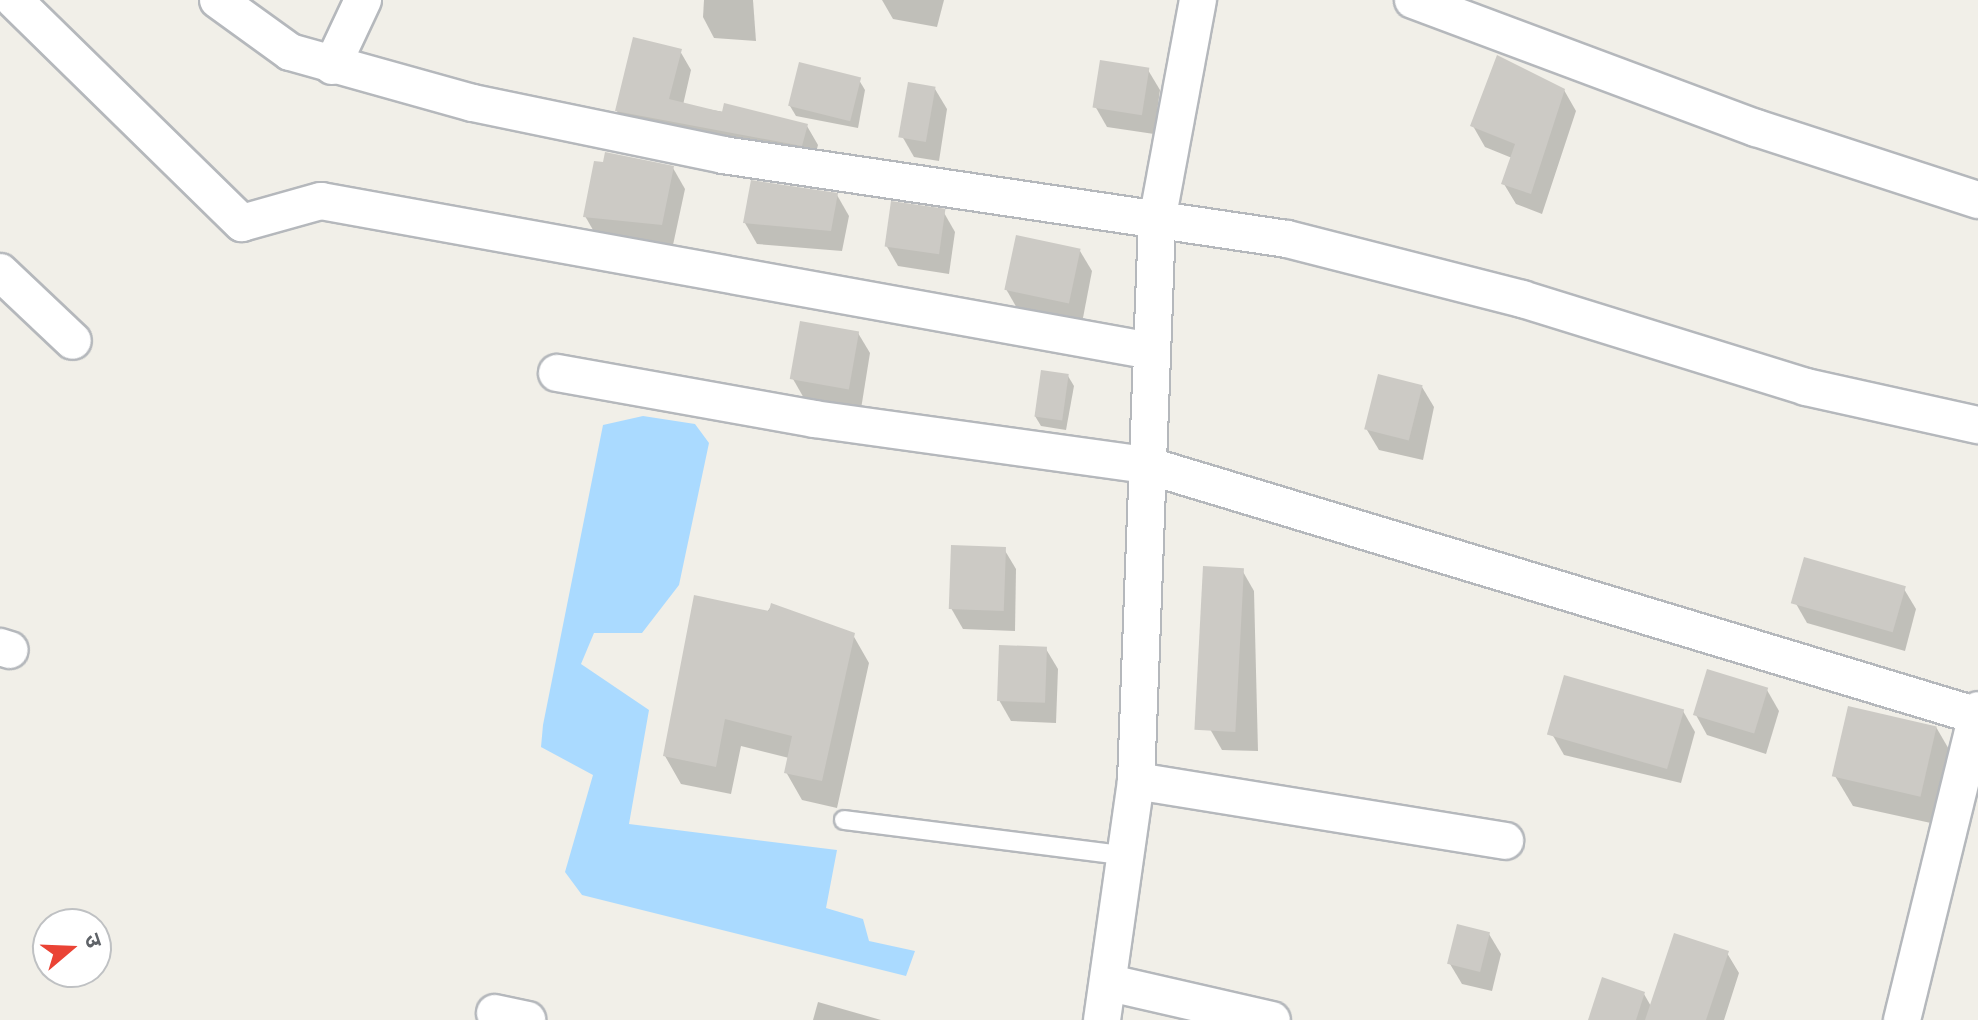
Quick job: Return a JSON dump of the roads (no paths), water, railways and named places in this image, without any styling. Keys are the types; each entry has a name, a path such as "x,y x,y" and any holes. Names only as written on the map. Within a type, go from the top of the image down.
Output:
{"street":[{"path":"14,0 242,223 321,201 1151,351"},
{"path":"218,0 263,39 332,66 723,155 1287,239 1522,299 1806,387 1978,425"},
{"path":"332,66 363,0"},
{"path":"1102,1020 1110,983 1136,781 1157,221 1198,0"},
{"path":"1413,0 1460,9 1756,128 1978,200"},
{"path":"0,272 73,341"},
{"path":"557,373 814,419 1146,465 1977,714 1902,1020"},
{"path":"1136,781 1505,841"},
{"path":"1110,983 1272,1020"}],"lane":[{"path":"844,820 1128,856"}],"water":[{"path":"643,416 695,424 709,443 679,585 642,633 594,633 581,664 649,710 629,824 837,850 826,908 863,919 869,941 915,951 906,976 582,895 565,872 593,775 541,747 543,725 603,425"}]}
